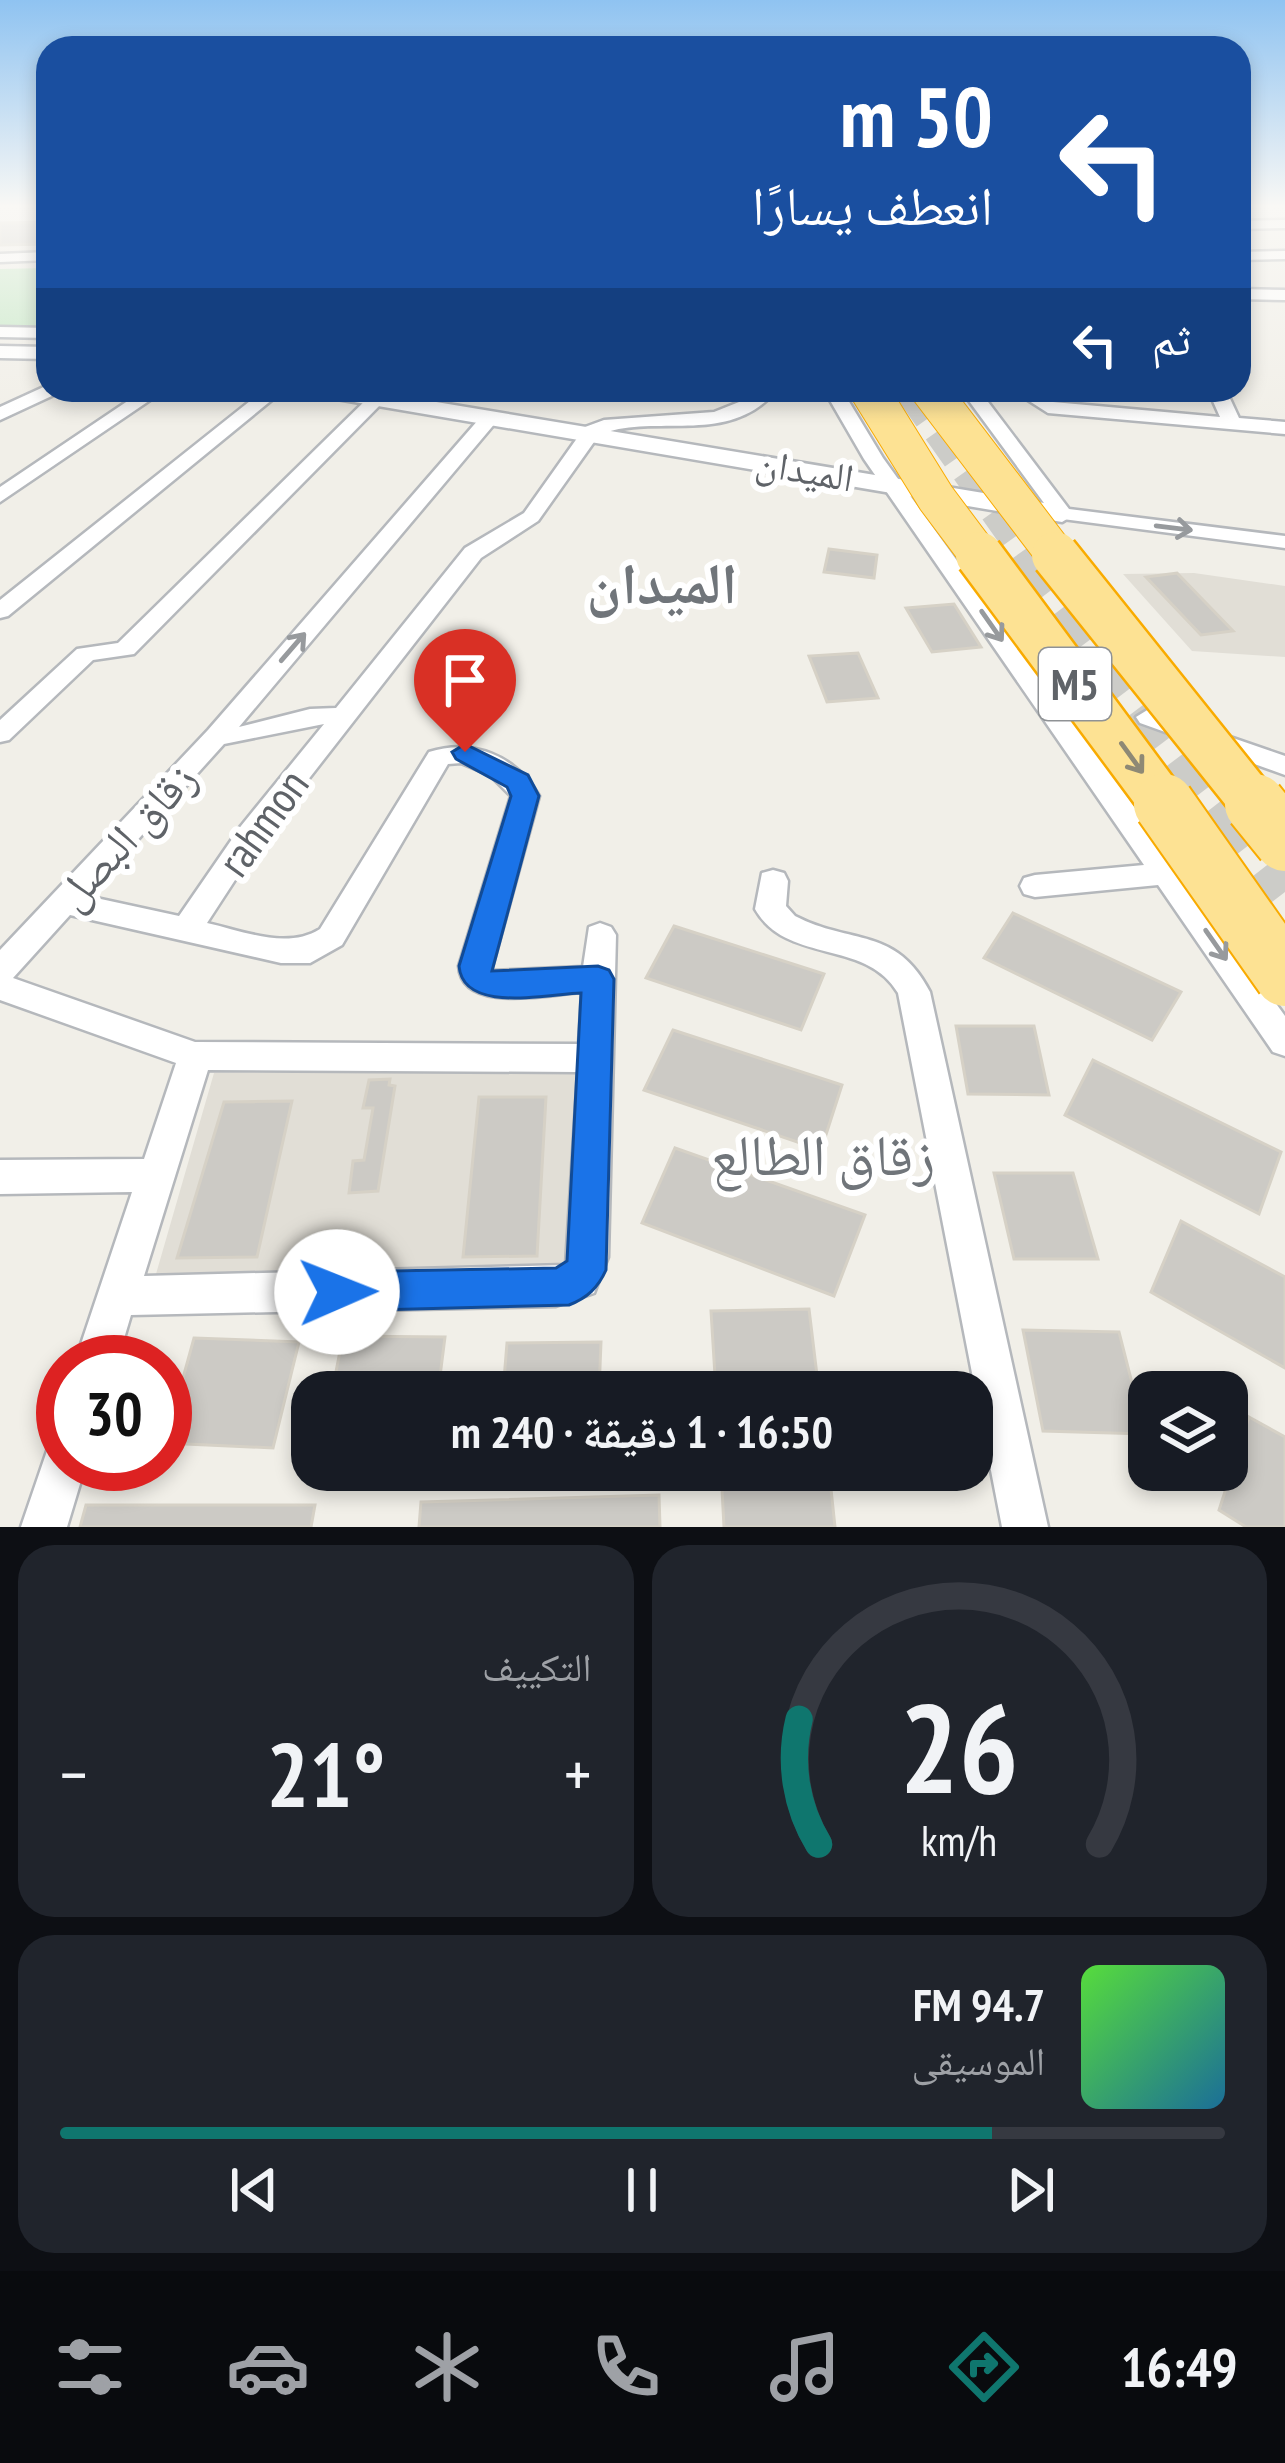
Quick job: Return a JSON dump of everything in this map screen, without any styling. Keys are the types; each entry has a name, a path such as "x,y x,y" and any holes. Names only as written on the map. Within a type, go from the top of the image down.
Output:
{"highway":[{"path":"845,402 929,514 1008,596"},
{"name":"M5","path":"876,402 936,498 1125,748 1285,976"},
{"name":"M5","path":"939,402 1087,596 1285,841"},
{"path":"962,402 1032,501 1087,596"}],"street":[{"path":"1251,295 1285,296"},
{"path":"0,332 36,333"},
{"path":"0,352 36,353"},
{"path":"0,414 36,397"},
{"path":"0,496 138,402"},
{"path":"0,611 260,402"},
{"path":"0,734 86,654 128,646 391,402"},
{"name":"الميدان","path":"428,402 1062,514 1285,542"},
{"path":"341,716 473,553 531,517 592,431 610,425 709,418 753,402"},
{"path":"844,402 893,485 1285,1042"},
{"path":"979,402 1062,514"},
{"path":"1040,402 1048,407 1285,428"},
{"path":"1223,402 1234,425"},
{"path":"217,736 494,415"},
{"path":"694,449 709,418"},
{"name":"زقاق البصل","path":"0,971 217,736 317,716 341,716"},
{"name":"rahmon","path":"186,930 251,833 341,716"},
{"path":"1149,717 1285,766"},
{"path":"62,902 296,953 323,945 434,763 456,751 518,782 525,796 475,966 476,978 488,984 598,979"},
{"path":"1231,824 1241,812 1285,791"},
{"path":"1035,886 1166,874"},
{"path":"773,881 770,908 784,925 884,954 898,964 914,992 1025,1527"},
{"path":"117,1296 569,1286 586,1270 589,1258 600,934"},
{"path":"0,987 195,1056 593,1058"},
{"path":"105,1335 195,1056"},
{"path":"0,1177 154,1175"},
{"path":"44,1527 55,1491"}],"shaded area":[{"path":"1194,573 1285,586 1285,657 1192,651 1123,574"},
{"path":"580,1069 570,1273 156,1274 214,1073"}],"green space":[{"path":"0,279 36,279 36,330 0,330"}],"building":[{"path":"829,549 877,555 874,578 824,572"},
{"path":"1177,573 1233,631 1201,635 1146,577"},
{"path":"954,604 981,647 932,652 906,608"},
{"path":"858,653 878,698 827,702 809,656"},
{"path":"1013,913 1181,992 1152,1040 984,958"},
{"path":"674,926 824,974 801,1030 646,978"},
{"path":"956,1026 1034,1026 1049,1095 968,1094"},
{"path":"673,1030 842,1085 821,1150 644,1090"},
{"path":"1093,1060 1281,1152 1259,1214 1065,1115"},
{"path":"390,1079 389,1085 395,1086 378,1191 349,1193 353,1161 364,1160 373,1108 363,1108 369,1080"},
{"path":"479,1097 546,1097 537,1256 463,1257"},
{"path":"292,1101 257,1257 177,1258 224,1102"},
{"path":"675,1148 865,1215 834,1296 642,1223"},
{"path":"994,1173 1073,1173 1098,1259 1014,1259"},
{"path":"1181,1221 1285,1277 1285,1368 1151,1292"},
{"path":"809,1309 816,1371 715,1371 711,1311"},
{"path":"1023,1330 1119,1332 1129,1371 1128,1434 1043,1431"},
{"path":"343,1336 445,1337 441,1371 336,1371"},
{"path":"194,1338 299,1342 273,1448 192,1444"},
{"path":"601,1342 600,1371 505,1371 507,1343"},
{"path":"1248,1420 1285,1437 1285,1527 1246,1527 1219,1510 1225,1491 1248,1491"},
{"path":"722,1491 831,1491 835,1527 724,1527"},
{"path":"659,1495 660,1527 419,1527 421,1502"},
{"path":"86,1505 315,1505 311,1527 80,1527"}],"tunnel":[{"path":"920,402 1030,558"},
{"path":"1028,555 1219,807"},
{"path":"1217,804 1285,892"}],"district":[{"name":"الميدان","path":"662,583"},
{"name":"زقاق الطالع","path":"823,1154"}],"route":[{"path":"337,1292 569,1286 580,1280 589,1258 598,979 488,984 476,978 475,966 525,796 518,782 465,752"}]}
